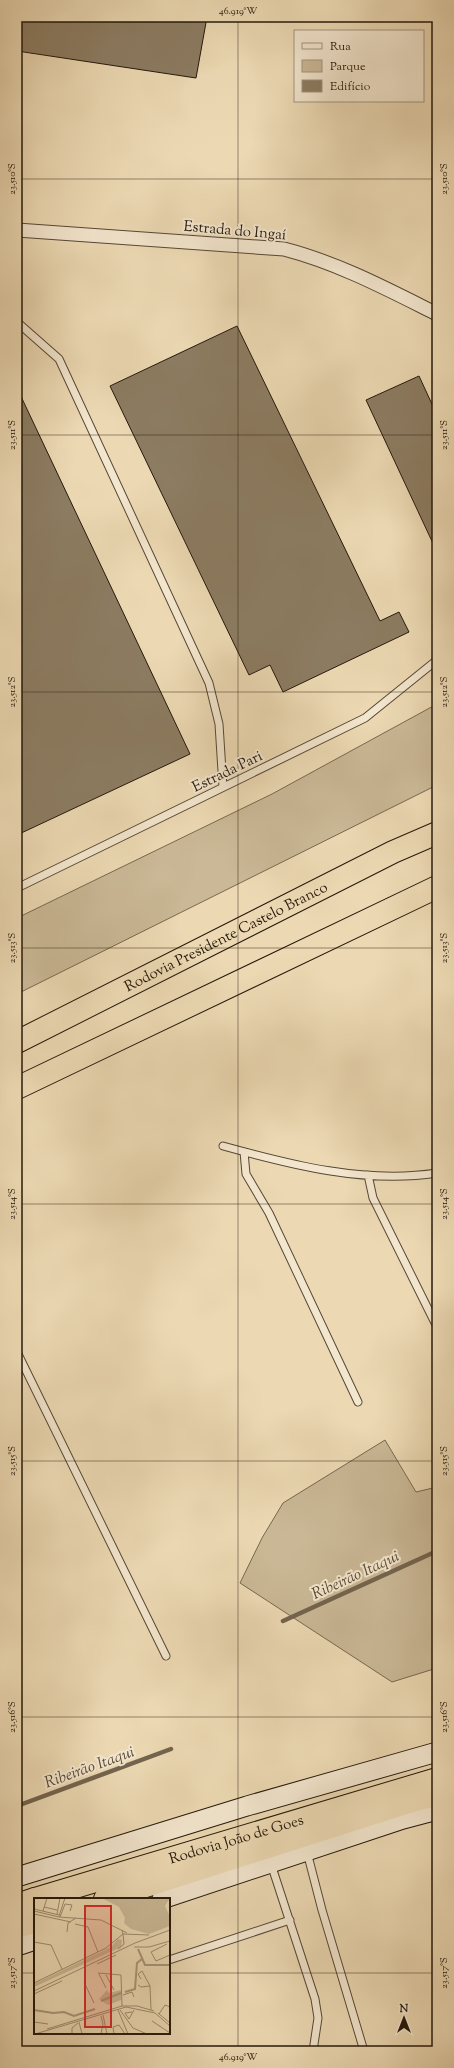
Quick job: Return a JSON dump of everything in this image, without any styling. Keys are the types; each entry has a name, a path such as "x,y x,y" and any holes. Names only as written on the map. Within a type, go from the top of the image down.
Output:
{"highway":[{"path":"393,852 437,823"},
{"name":"Rodovia Presidente Castelo Branco","path":"17,1042 393,852 437,833"},
{"path":"17,1088 437,887"},
{"name":"Rodovia João de Goes","path":"38,1898 437,1779"},
{"name":"Rodovia João de Goes","path":"107,1898 415,1800 437,1795"},
{"name":"Rodovia João de Goes","path":"17,1905 34,1899"},
{"path":"17,1927 34,1921"}],"street":[{"name":"Estrada do Ingaí","path":"17,230 284,249 313,257 351,271 437,314"},
{"path":"17,1877 247,1806 437,1752"},
{"path":"165,1898 272,1864 403,1819 437,1810"},
{"path":"17,1946 34,1940"}],"lane":[{"path":"17,322 59,359 209,683 219,724 223,788"},
{"name":"Estrada Pari","path":"17,888 365,718 437,660"},
{"path":"223,1146 325,1170 368,1175 421,1176 437,1173"},
{"path":"244,1152 246,1174 269,1213 358,1402"},
{"path":"368,1175 373,1198 437,1327"},
{"path":"17,1352 166,1656"},
{"path":"307,1852 322,1910 364,2051"},
{"path":"272,1864 315,1999 318,2018 313,2051"},
{"path":"170,1960 290,1920"}],"green space":[{"path":"437,704 437,785 17,994 17,918 272,794"},
{"path":"385,1440 416,1492 437,1487 437,1668 392,1682 240,1583 262,1538 283,1503"}],"building":[{"path":"17,17 207,17 196,78 17,51"},
{"path":"237,326 380,621 399,612 409,632 283,692 270,665 249,675 110,386"},
{"path":"419,376 437,415 437,552 366,400"},
{"path":"17,388 190,754 17,835"}],"waterway":[{"name":"Ribeirão Itaqui","path":"283,1621 437,1551"},
{"name":"Ribeirão Itaqui","path":"17,1806 171,1749"}]}
